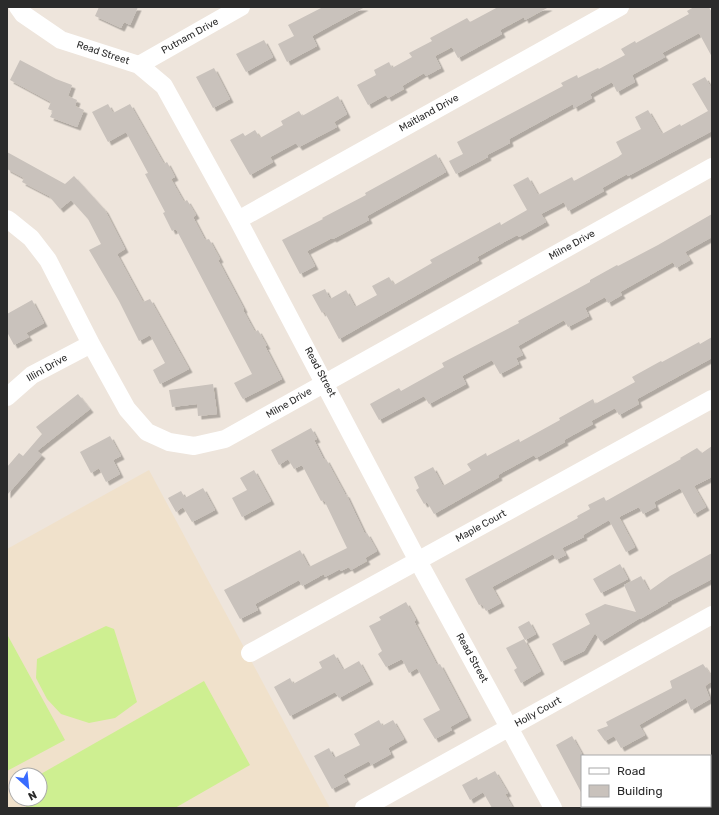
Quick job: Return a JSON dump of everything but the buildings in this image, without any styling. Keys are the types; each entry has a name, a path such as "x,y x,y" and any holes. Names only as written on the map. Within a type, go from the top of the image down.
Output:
{"street":[{"name":"Read Street","path":"18,7 23,14 62,40 138,65 164,86 325,382 418,561 553,808"},
{"name":"Putnam Drive","path":"138,65 241,7"},
{"name":"Maitland Drive","path":"238,220 620,7"},
{"name":"Milne Drive","path":"7,219 31,238 48,260 91,344 127,409 147,432 169,442 194,446 225,440 325,382 712,167"},
{"name":"Illini Drive","path":"7,397 32,375 91,344"},
{"name":"Maple Court","path":"250,653 712,399"},
{"name":"Holly Court","path":"364,808 712,615"}],"shaded area":[{"path":"149,470 330,808 7,808 7,549"}],"green space":[{"path":"106,626 114,629 137,702 115,718 89,723 61,714 47,699 36,678 37,659"},
{"path":"8,636 65,740 14,767 8,767 7,771"},
{"path":"204,681 250,765 175,808 27,808 48,807 48,770"}]}
